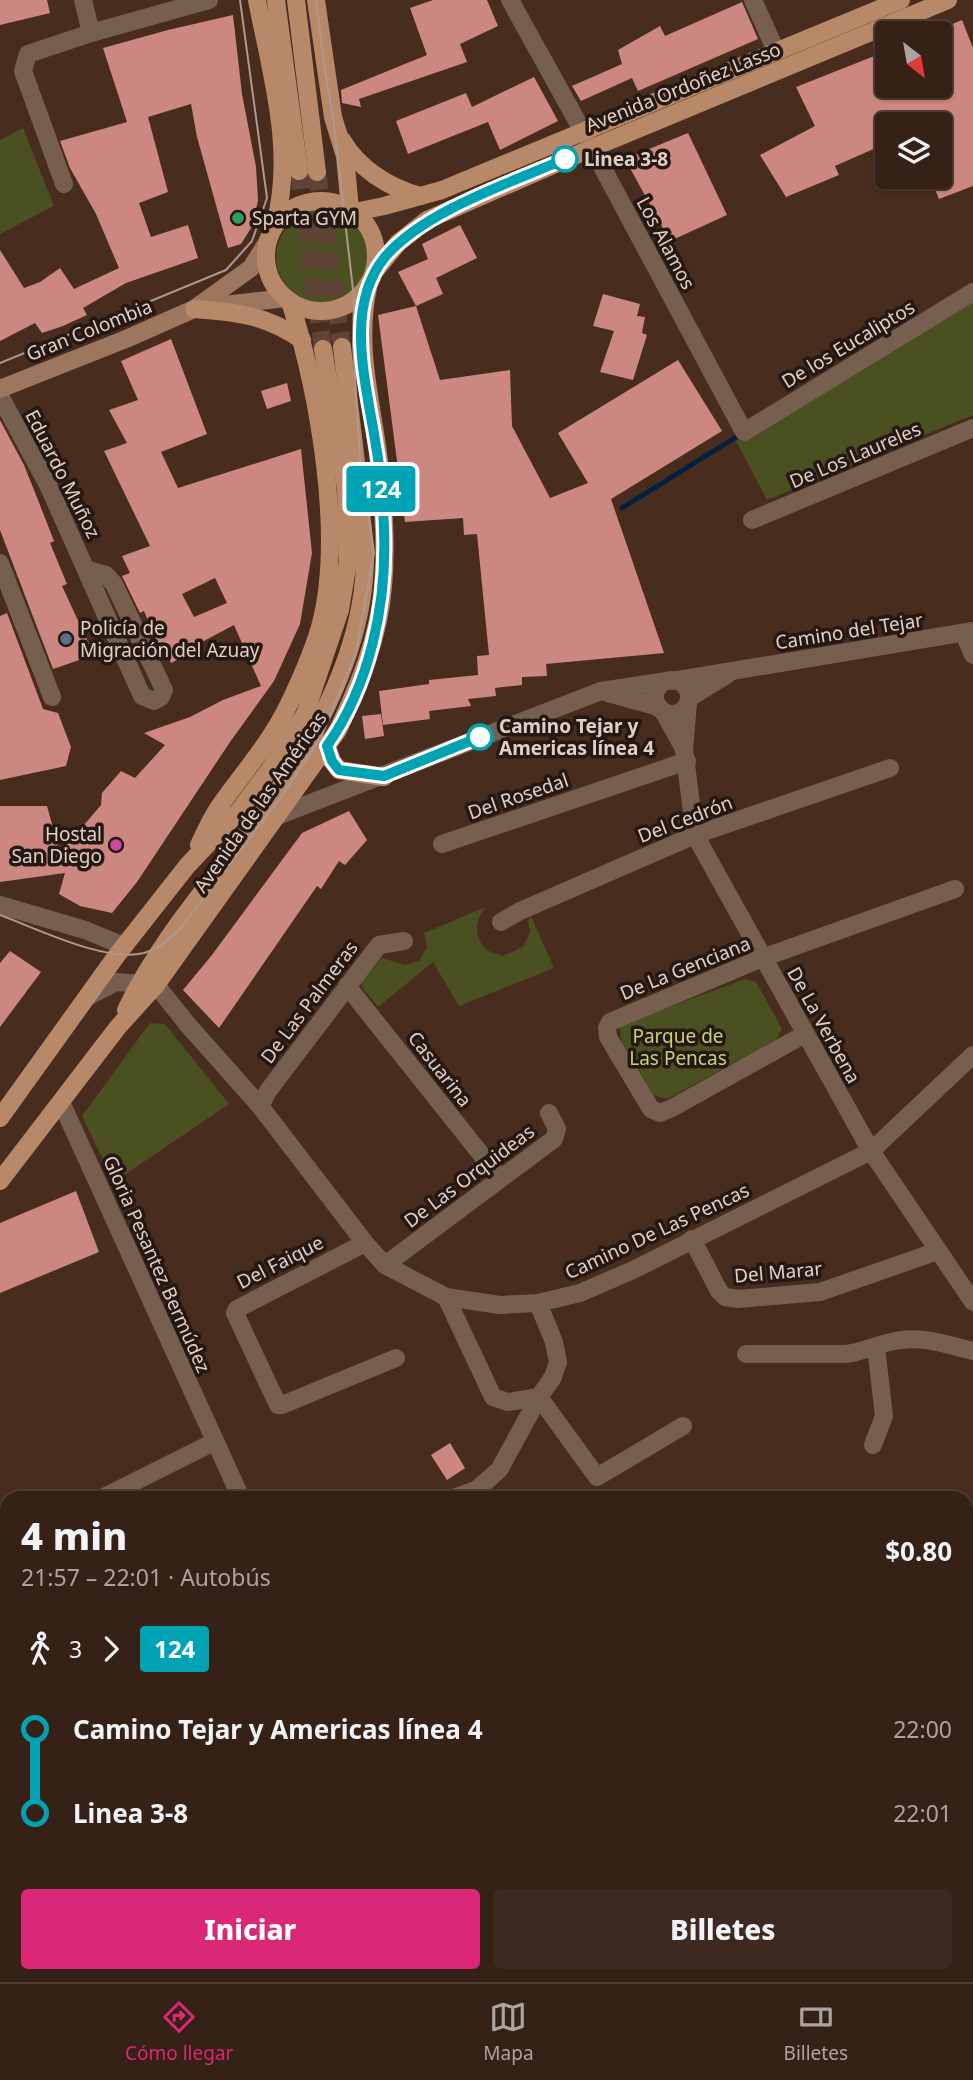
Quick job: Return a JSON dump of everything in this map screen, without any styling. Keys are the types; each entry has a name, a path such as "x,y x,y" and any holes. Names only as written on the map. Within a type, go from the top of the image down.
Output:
{"main road":[{"path":"257,0 282,145 282,199 271,235 266,257 269,273 275,287 288,300 308,309 328,310 350,303 371,278 376,261 374,239 369,228 352,210 342,204 317,201 307,203 288,212 271,235"},
{"path":"276,0 308,171 296,0"},
{"path":"316,0 333,117 345,156 352,210"},
{"name":"Avenida Ordoñez Lasso","path":"352,210 384,206 442,190 901,0"},
{"name":"Avenida Ordoñez Lasso","path":"371,278 398,243 427,220 592,148 948,0"},
{"path":"333,117 347,148 371,172 399,191 420,196"},
{"path":"474,177 481,196"},
{"name":"Gran Colombia","path":"0,388 126,339 194,309 251,268 271,235"},
{"name":"Avenida de las Américas","path":"0,1181 327,746 338,730 363,672 378,619 383,587 383,512 362,353 363,308 371,278"},
{"name":"Gran Colombia","path":"194,309 288,300"},
{"name":"Avenida de las Américas","path":"187,866 218,809 262,749 287,708 320,626 329,561 328,500 302,340 288,300"},
{"path":"194,309 258,316 281,326 302,340"},
{"name":"Avenida de las Américas","path":"147,985 167,941 276,793 322,715 342,669 360,608 365,557 342,347"},
{"name":"Avenida de las Américas","path":"0,1118 124,946 187,866 238,812 270,769 305,714 340,610 348,562 346,488 323,348"},
{"path":"327,746 332,761 339,770 384,776"}],"street":[{"path":"83,0 91,33"},
{"path":"64,184 23,71 28,54 91,33 209,0"},
{"name":"Los Alamos","path":"510,0 744,432"},
{"path":"753,0 776,51"},
{"name":"De los Eucaliptos","path":"744,432 973,292"},
{"name":"Eduardo Muñoz","path":"0,396 88,570 142,696 154,701 161,697 164,690 114,584 106,575 88,570"},
{"name":"De Los Laureles","path":"752,520 973,428"},
{"path":"0,563 52,697"},
{"path":"969,633 973,654"},
{"name":"Camino del Tejar","path":"277,816 601,691 969,633"},
{"name":"Camino del Tejar","path":"689,701 732,671"},
{"path":"601,691 661,709 677,713 689,701 686,687 677,681 669,681 656,693 661,709"},
{"name":"De La Verbena","path":"689,701 685,755 695,835 871,1151 973,1302"},
{"name":"De La Verbena","path":"661,709 685,755"},
{"name":"Del Rosedal","path":"442,845 685,755"},
{"name":"Del Cedrón","path":"500,922 695,835 890,768"},
{"name":"De La Genciana","path":"805,1034 660,1113 651,1109 608,1037 607,1028 610,1022 762,958 956,889"},
{"path":"0,905 85,930 124,946"},
{"name":"De Las Palmeras","path":"260,1105 379,945 404,941"},
{"path":"87,997 116,982 147,985"},
{"name":"Camino De Las Pencas","path":"147,985 188,1025 260,1105 365,1243 386,1265 446,1297 500,1305 538,1303 580,1293 633,1270 871,1151 973,1055"},
{"name":"Casuarina","path":"347,986 500,1178"},
{"name":"Gloria Pesantez Bermúdez","path":"61,1102 238,1491"},
{"name":"De Las Orquideas","path":"386,1265 554,1139 557,1129 549,1113"},
{"name":"Del Marar","path":"692,1239 719,1291 724,1297 738,1299 820,1292 938,1251"},
{"name":"Del Faique","path":"365,1243 237,1309 235,1313 278,1405 396,1358"},
{"path":"446,1297 494,1397 508,1402 539,1397"},
{"path":"473,1491 488,1482 499,1470 553,1377 558,1362 554,1342 538,1303"},
{"path":"746,1354 846,1354 896,1340 920,1338 973,1351"},
{"path":"873,1445 884,1416 876,1347"},
{"path":"539,1397 597,1477 683,1426"},
{"path":"116,1491 214,1442"}],"green space":[{"path":"23,128 54,206 0,234 0,140"},
{"path":"322,211 340,214 355,224 365,239 368,257 365,275 355,290 340,300 322,303 304,300 289,290 279,275 276,257 279,239 289,224 304,214"},
{"path":"973,297 973,415 767,500 736,441"},
{"path":"486,907 479,918 477,929 479,939 486,950 503,956 523,947 530,932 528,921 531,916 554,968 459,1006 433,962 378,1007 361,986 362,981 382,958 405,965 419,961 427,947 424,933"},
{"name":"Parque de Las Pencas","path":"745,979 756,982 782,1029 776,1040 667,1099 653,1095 621,1041 620,1028 628,1022"},
{"path":"150,1023 165,1024 229,1104 114,1182 82,1116"}],"building":[{"path":"0,0 47,0 50,13 0,25"},
{"path":"433,0 487,0 498,26 460,44 467,62 359,99 361,107 342,103 341,90 427,55 410,8"},
{"path":"742,2 758,39 638,91 632,78 581,101 572,86 622,64 618,50 660,26 665,36"},
{"path":"233,15 242,94 256,167 258,200 253,225 241,244 228,248 197,137 191,104 148,117 168,192 139,203 151,237 188,225 198,258 126,283 83,308 87,315 63,326 42,333 35,323 0,341 0,250 24,288 40,282 60,268 74,289 119,268 96,214 70,168 60,141 127,122 103,48"},
{"path":"962,20 973,48 973,186 939,199 935,189 952,189 952,112 875,112 875,148 835,166 839,175 786,197 760,155 815,126 796,87 875,56 875,98 952,98 952,24"},
{"path":"534,77 558,121 500,150 488,122 408,154 396,121 466,93 472,107"},
{"path":"688,133 727,215 670,241 625,159"},
{"path":"460,225 477,258 436,278 443,294 416,306 398,272 428,259 422,244"},
{"path":"603,294 640,304 637,316 645,317 642,333 647,335 633,380 600,372 614,331 593,326"},
{"path":"416,306 440,380 510,370 512,426 550,498 588,483 558,433 678,360 722,431 611,499 664,653 546,664 547,676 522,677 522,685 495,688 496,696 468,699 471,706 429,711 430,719 383,725 379,691 429,684 429,680 478,675 477,656 489,655 477,534 464,535 463,518 405,522 378,315"},
{"path":"171,339 207,434 161,452 178,488 301,449 312,553 300,624 274,681 137,882 112,913 80,906 59,894 65,873 0,882 0,806 47,806 60,853 101,805 102,793 121,771 135,778 165,745 144,733 190,717 223,700 261,686 234,625 185,651 187,655 171,663 163,642 158,644 144,611 140,613 122,576 130,573 122,556 150,546 104,451 127,443 109,410 138,400 121,361","holes":["215,578 227,603 194,617 182,594"]},
{"path":"287,383 291,401 267,409 261,391"},
{"path":"0,420 24,465 38,500 54,541 50,543 67,584 62,586 94,655 53,669 0,530"},
{"path":"7,613 43,709 58,713 71,747 66,766 0,780 0,616"},
{"path":"381,714 384,736 365,739 362,716"},
{"path":"349,811 367,840 345,865 339,861 321,889 317,886 219,1028 183,990 302,833"},
{"path":"10,951 41,972 0,1027 0,963"},
{"path":"76,1191 99,1252 0,1293 0,1223"},
{"path":"450,1443 465,1468 447,1480 431,1455"}],"waterway":[{"name":"De los Eucaliptos","path":"622,508 741,434"}],"tunnel":[{"path":"299,171 323,349"},
{"path":"317,172 342,347"}],"tram line":[{"path":"0,363 226,270 252,241 267,198 240,0"},
{"path":"0,915 72,943 111,953 144,953 166,942 183,925 281,797 321,737 356,653 374,553 360,456 353,345 354,298 316,0"}],"bus line":[{"name":"124","path":"480,737 384,776 339,770 332,761 327,746 338,730 363,672 378,619 383,587 383,512 362,353 363,308 369,283 386,255 427,220 565,159"}],"place":[{"name":"Linea 3-8","path":"565,159"},
{"name":"Sparta GYM","path":"238,218"},
{"name":"Policía de Migración del Azuay","path":"66,639"},
{"name":"Camino Tejar y Americas línea 4","path":"480,737"},
{"name":"Hostal San Diego","path":"116,845"}]}
